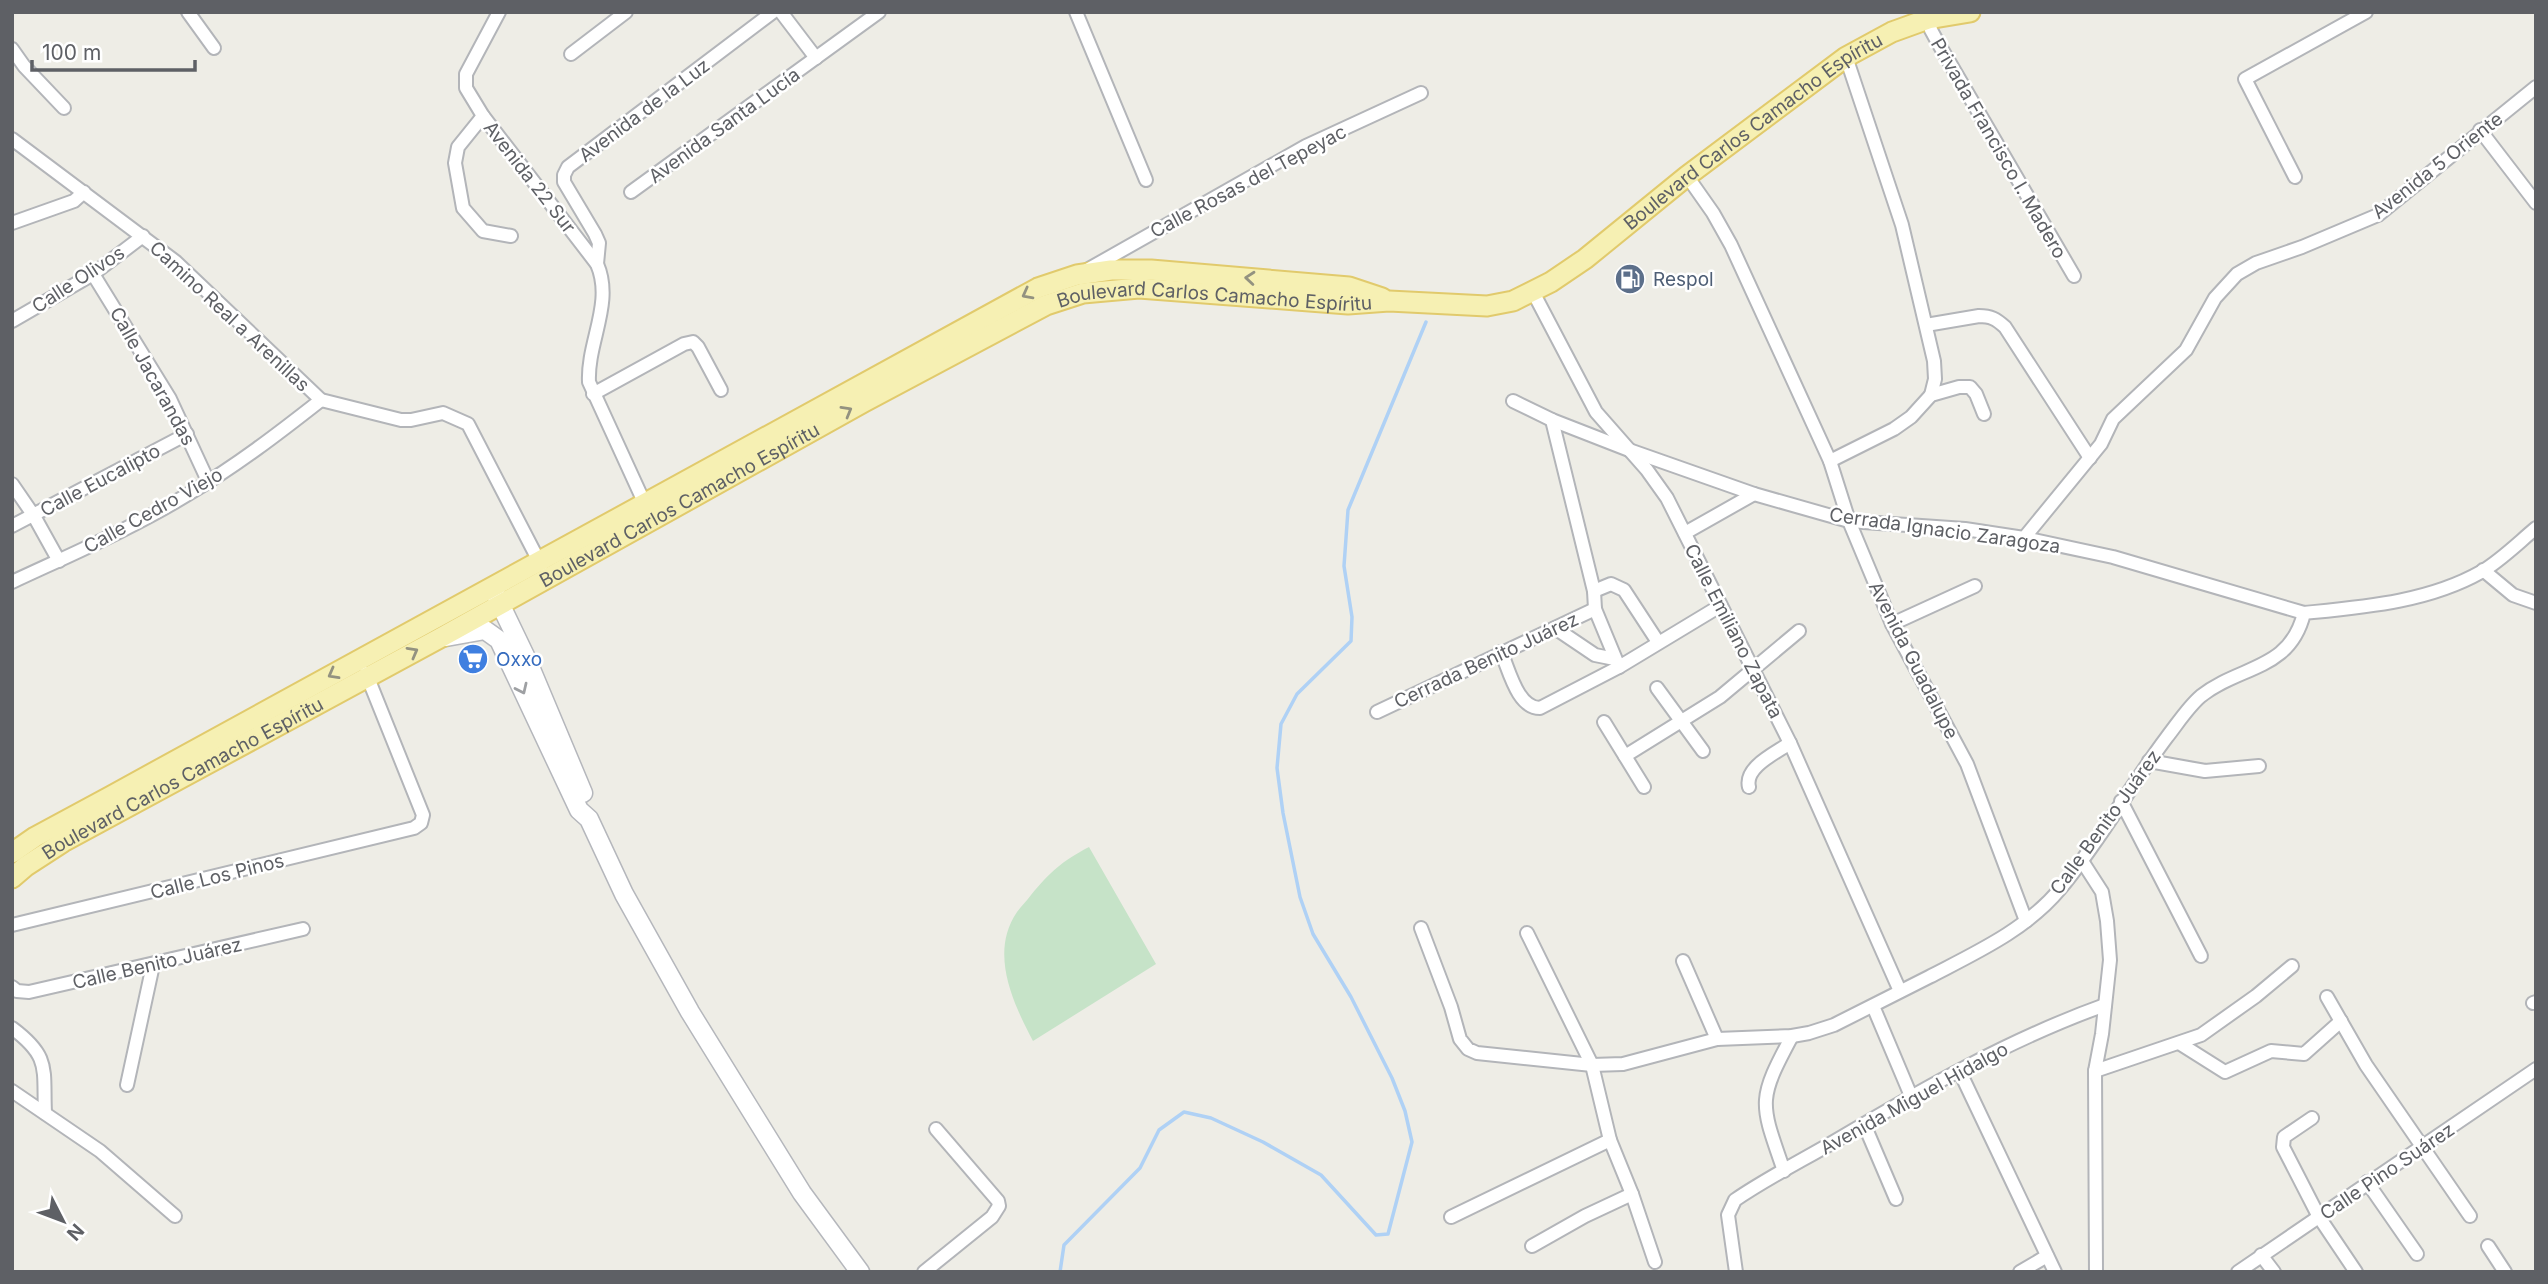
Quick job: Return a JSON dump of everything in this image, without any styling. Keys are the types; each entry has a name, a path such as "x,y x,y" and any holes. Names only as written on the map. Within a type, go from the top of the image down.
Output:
{"main road":[{"name":"Boulevard Carlos Camacho Espíritu","path":"12,878 63,842 543,568 990,333 1063,298 1091,292 1139,288 1348,304 1389,301 1487,306 1513,301 1533,292 1585,259 1686,176 1846,57 1928,15 1970,12"},
{"name":"Boulevard Carlos Camacho Espíritu","path":"543,568 644,502 1038,288 1077,275 1111,270 1138,270 1235,276 1349,288 1389,301"},
{"name":"Boulevard Carlos Camacho Espíritu","path":"12,853 36,837 363,669 440,638 496,594"},
{"path":"496,594 512,625 588,805 589,820"},
{"path":"494,634 512,625"},
{"path":"440,638 485,630 499,640 579,810 589,820 624,894 683,1000 802,1193 860,1272"}],"street":[{"path":"188,12 214,48"},
{"name":"Avenida 22 Sur","path":"499,12 466,74 466,88 483,116 597,264"},
{"path":"571,54 626,12"},
{"name":"Avenida de la Luz","path":"593,394 589,382 589,366 604,296 603,277 597,264 598,243 595,234 564,182 564,175 568,167 773,12"},
{"path":"781,12 817,58"},
{"name":"Avenida Santa Lucía","path":"631,192 879,12"},
{"path":"1076,12 1146,180"},
{"path":"2295,177 2245,79 2366,12"},
{"name":"Privada Francisco I. Madero","path":"1928,15 1937,41 2074,276"},
{"path":"12,49 24,66 64,108"},
{"path":"1830,461 1894,429 1911,417 1931,395 1935,379 1934,360 1902,225 1846,57"},
{"name":"Avenida 5 Oriente","path":"2090,458 2101,444 2113,419 2186,350 2222,288 2236,274 2256,263 2378,215 2480,130 2535,90"},
{"name":"Calle Rosas del Tepeyac","path":"1077,275 1306,146 1421,93"},
{"path":"483,116 458,147 455,163 463,208 482,231 511,236"},
{"path":"2480,130 2536,203"},
{"name":"Camino Real a Arenillas","path":"12,139 176,262 321,400 401,420 411,421 443,413 468,424 543,568"},
{"name":"Avenida Guadalupe","path":"1686,176 1731,245 1830,461 1849,521 1892,624 1967,764 2026,920"},
{"path":"12,223 74,201 84,192"},
{"name":"Calle Olivos","path":"12,321 93,274 143,236"},
{"name":"Calle Jacarandas","path":"93,274 145,356 187,434 208,481"},
{"name":"Calle Emiliano Zapata","path":"1533,292 1596,412 1667,498 1790,743 1900,992"},
{"path":"1926,325 1988,316 1997,319 2005,327 2090,458 2024,538"},
{"path":"644,502 593,394 684,344 693,342 721,390"},
{"path":"1931,395 1959,387 1970,387 1976,394 1984,414"},
{"name":"Calle Cedro Viejo","path":"12,582 129,527 208,481 268,442 321,400"},
{"name":"Cerrada Ignacio Zaragoza","path":"1513,401 1552,420 1629,450 1754,494 1849,521 1965,529 2024,538 2113,557 2304,613"},
{"path":"1552,420 1594,591 1595,609 1617,663"},
{"name":"Calle Eucalipto","path":"12,526 187,434"},
{"path":"12,484 59,561"},
{"path":"1685,533 1754,494"},
{"path":"2304,613 2345,609 2431,593 2454,585 2483,570 2536,528"},
{"path":"2483,570 2513,595 2536,603"},
{"path":"1594,591 1611,584 1624,590 1658,642"},
{"path":"1892,624 1975,586"},
{"path":"1502,652 1522,700 1534,708 1546,706 1720,606"},
{"name":"Cerrada Benito Juárez","path":"1377,712 1595,609"},
{"name":"Calle Benito Juárez","path":"1421,928 1451,1007 1460,1039 1468,1049 1486,1055 1592,1065 1623,1064 1717,1040 1792,1036 1834,1025 1985,949 2055,895 2082,861 2149,761 2202,695 2261,666 2286,649 2300,629 2304,613"},
{"path":"1555,628 1579,646 1617,663"},
{"path":"1625,756 1720,697 1799,631"},
{"name":"Calle Los Pinos","path":"12,925 414,828 421,823 424,815 363,669"},
{"path":"1657,688 1703,751"},
{"path":"1604,722 1644,788"},
{"path":"1749,787 1748,777 1755,768 1790,743"},
{"path":"2149,761 2205,771 2259,766"},
{"path":"2121,801 2202,956"},
{"path":"2082,861 2102,892 2110,960 2095,1071 2096,1272"},
{"name":"Calle Benito Juárez","path":"12,987 29,992 303,929"},
{"path":"1527,933 1592,1065 1610,1140 1655,1262"},
{"path":"1683,961 1717,1040"},
{"path":"127,1085 153,965"},
{"path":"2095,1071 2201,1035 2219,1024 2292,966"},
{"path":"2327,997 2366,1065 2470,1216"},
{"name":"Avenida Miguel Hidalgo","path":"1735,1272 1728,1216 1731,1205 1741,1196 1911,1096 2031,1033 2105,1005"},
{"path":"1872,1006 1911,1096"},
{"path":"2179,1043 2225,1072 2271,1051 2304,1054 2341,1021"},
{"path":"12,1028 30,1042 40,1055 43,1063 45,1113"},
{"path":"1784,1171 1768,1124 1765,1094 1770,1077 1792,1036"},
{"name":"Calle Pino Suárez","path":"2238,1272 2536,1069"},
{"path":"1960,1072 2055,1272"},
{"path":"14,1096 45,1113 100,1151 175,1216"},
{"path":"2312,1118 2286,1135 2282,1141 2283,1147 2319,1217 2356,1272"},
{"path":"1864,1124 1896,1199"},
{"path":"923,1272 992,1217 999,1206 998,1201 936,1129"},
{"path":"1451,1217 1610,1140"},
{"path":"2367,1182 2417,1254"},
{"path":"1532,1246 1632,1194"},
{"path":"2488,1246 2505,1272"},
{"path":"2262,1255 2274,1272"},
{"path":"2020,1272 2047,1256"}],"green space":[{"path":"1089,847 1156,964 1033,1041 1018,1011 1007,978 1004,961 1009,928 1019,910 1051,873"}],"waterway":[{"path":"1060,1272 1064,1245 1140,1168 1159,1130 1184,1112 1211,1118 1263,1142 1321,1175 1376,1235 1388,1234 1412,1142 1405,1111 1392,1078 1351,997 1313,934 1300,897 1277,768 1281,724 1297,694 1351,641 1352,617 1344,566 1348,510 1426,322"}],"place":[{"name":"Respol","path":"1630,279"},
{"name":"Oxxo","path":"473,659"}]}
